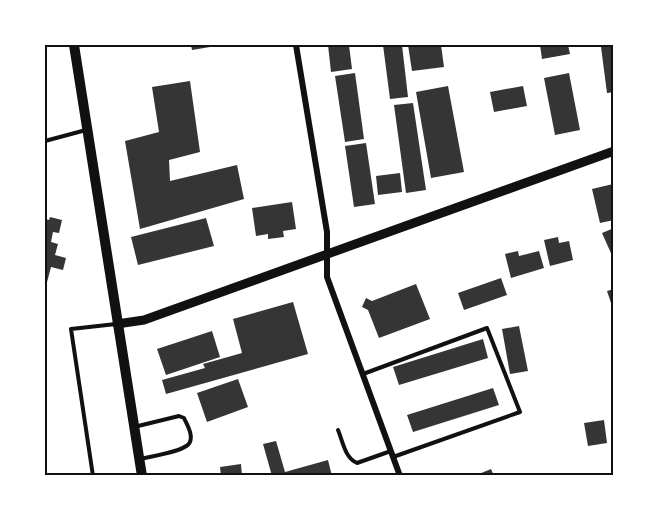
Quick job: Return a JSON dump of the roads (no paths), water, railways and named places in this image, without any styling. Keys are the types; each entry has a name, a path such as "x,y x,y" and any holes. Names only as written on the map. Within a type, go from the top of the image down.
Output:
{"main road":[{"path":"74,45 142,476"}],"street":[{"path":"296,45 327,232 327,277 400,476"},
{"path":"117,324 144,321 614,151"}],"lane":[{"path":"45,141 87,130"},
{"path":"93,476 71,329 117,324"},
{"path":"338,430 349,457 357,463 392,454 520,412 487,328 363,374"},
{"path":"134,427 179,416 184,418 190,432 190,442 187,446 176,451 139,459"}]}
